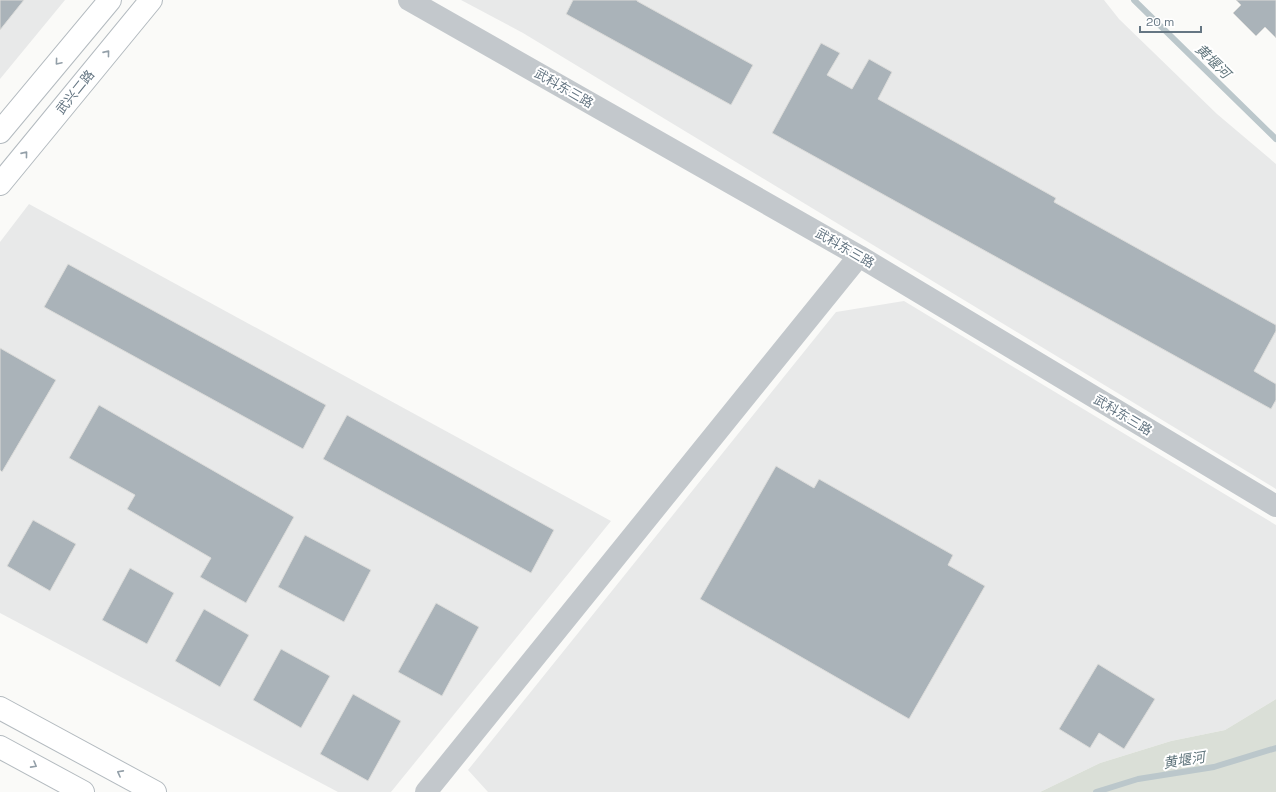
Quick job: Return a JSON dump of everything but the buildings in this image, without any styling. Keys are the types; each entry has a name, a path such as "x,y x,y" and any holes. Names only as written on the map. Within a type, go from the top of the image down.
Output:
{"street":[{"path":"0,132 110,0"},
{"name":"武兴二路","path":"0,184 151,0"},
{"name":"武科东三路","path":"409,0 859,256 1276,506"},
{"path":"426,792 859,256"},
{"path":"0,708 155,792"},
{"path":"0,747 83,792"}],"shaded area":[{"path":"0,0 65,0 0,79"},
{"path":"461,0 1104,0 1119,19 1217,114 1276,164 1276,489 523,33"},
{"path":"29,204 611,521 391,792 338,792 0,613 0,242"},
{"path":"904,301 1276,525 1276,699 1225,730 1171,741 1100,763 1040,792 488,792 468,770 836,312"},
{"path":"1276,699 1276,792 1040,792 1100,763 1171,741 1225,730"}],"waterway":[{"name":"黄堰河","path":"1134,0 1276,139"},
{"name":"黄堰河","path":"1096,792 1138,779 1214,767 1276,748"}]}
